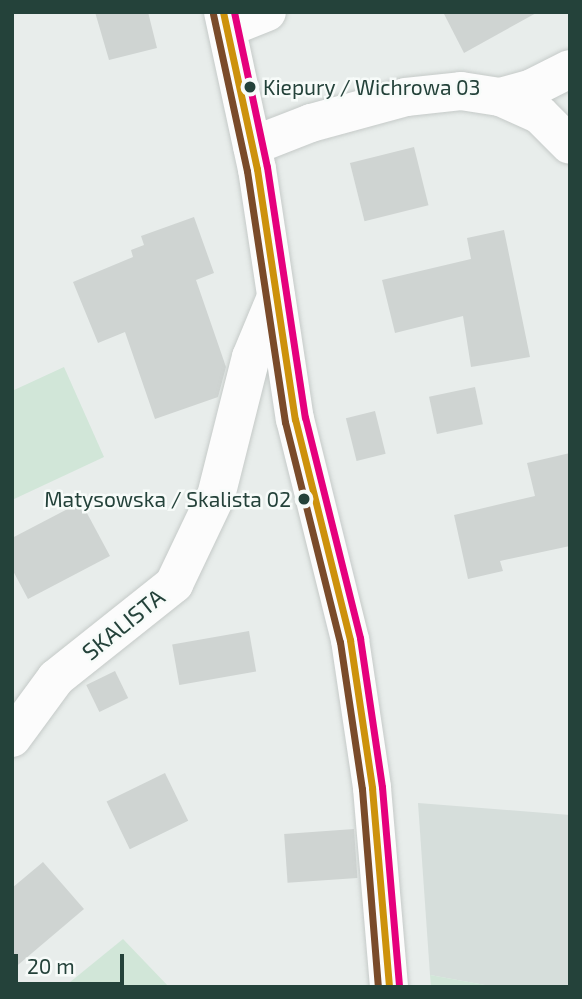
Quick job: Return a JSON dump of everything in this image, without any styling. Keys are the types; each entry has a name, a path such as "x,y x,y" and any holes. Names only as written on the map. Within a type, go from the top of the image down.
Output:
{"street":[{"path":"267,12 225,20 255,158 295,419 350,640 372,788 389,987"},
{"path":"500,97 530,89 570,69"},
{"path":"255,158 311,123 406,97 461,91 500,97 540,115 570,145"},
{"name":"SKALISTA","path":"12,738 56,678 174,584 216,495 251,357 276,297"}],"shaded area":[{"path":"418,803 570,815 570,987 496,987 430,975"}],"green space":[{"path":"64,367 104,457 12,500 12,391"},
{"path":"123,939 169,987 64,987"},
{"path":"430,975 496,987 431,987"}],"building":[{"path":"95,12 148,12 157,48 109,60"},
{"path":"443,12 538,12 464,53"},
{"path":"414,147 429,205 364,221 350,163"},
{"path":"194,217 214,273 196,280 226,367 218,397 155,419 125,332 98,343 73,282 133,257 131,250 144,245 141,236"},
{"path":"504,230 530,357 471,367 463,316 395,333 382,280 471,259 467,238"},
{"path":"475,387 483,424 437,434 429,397"},
{"path":"375,411 386,454 357,461 346,418"},
{"path":"570,453 570,546 500,561 503,571 468,579 454,515 535,496 527,463"},
{"path":"81,502 110,556 28,599 12,569 12,538"},
{"path":"249,631 256,671 179,685 172,645"},
{"path":"115,671 128,698 99,712 86,685"},
{"path":"165,773 188,821 130,849 107,801"},
{"path":"354,829 357,878 288,883 284,834"},
{"path":"43,862 84,909 12,970 12,888"}],"transit line":[{"path":"223,12 257,169 295,419 350,640 372,788 389,987"},
{"path":"234,12 267,167 305,417 360,638 382,787 399,986"},
{"path":"213,14 247,171 285,422 340,642 362,789 378,987"}],"place":[{"name":"Kiepury / Wichrowa 03","path":"250,87"},
{"name":"Matysowska / Skalista 02","path":"304,499"}]}
